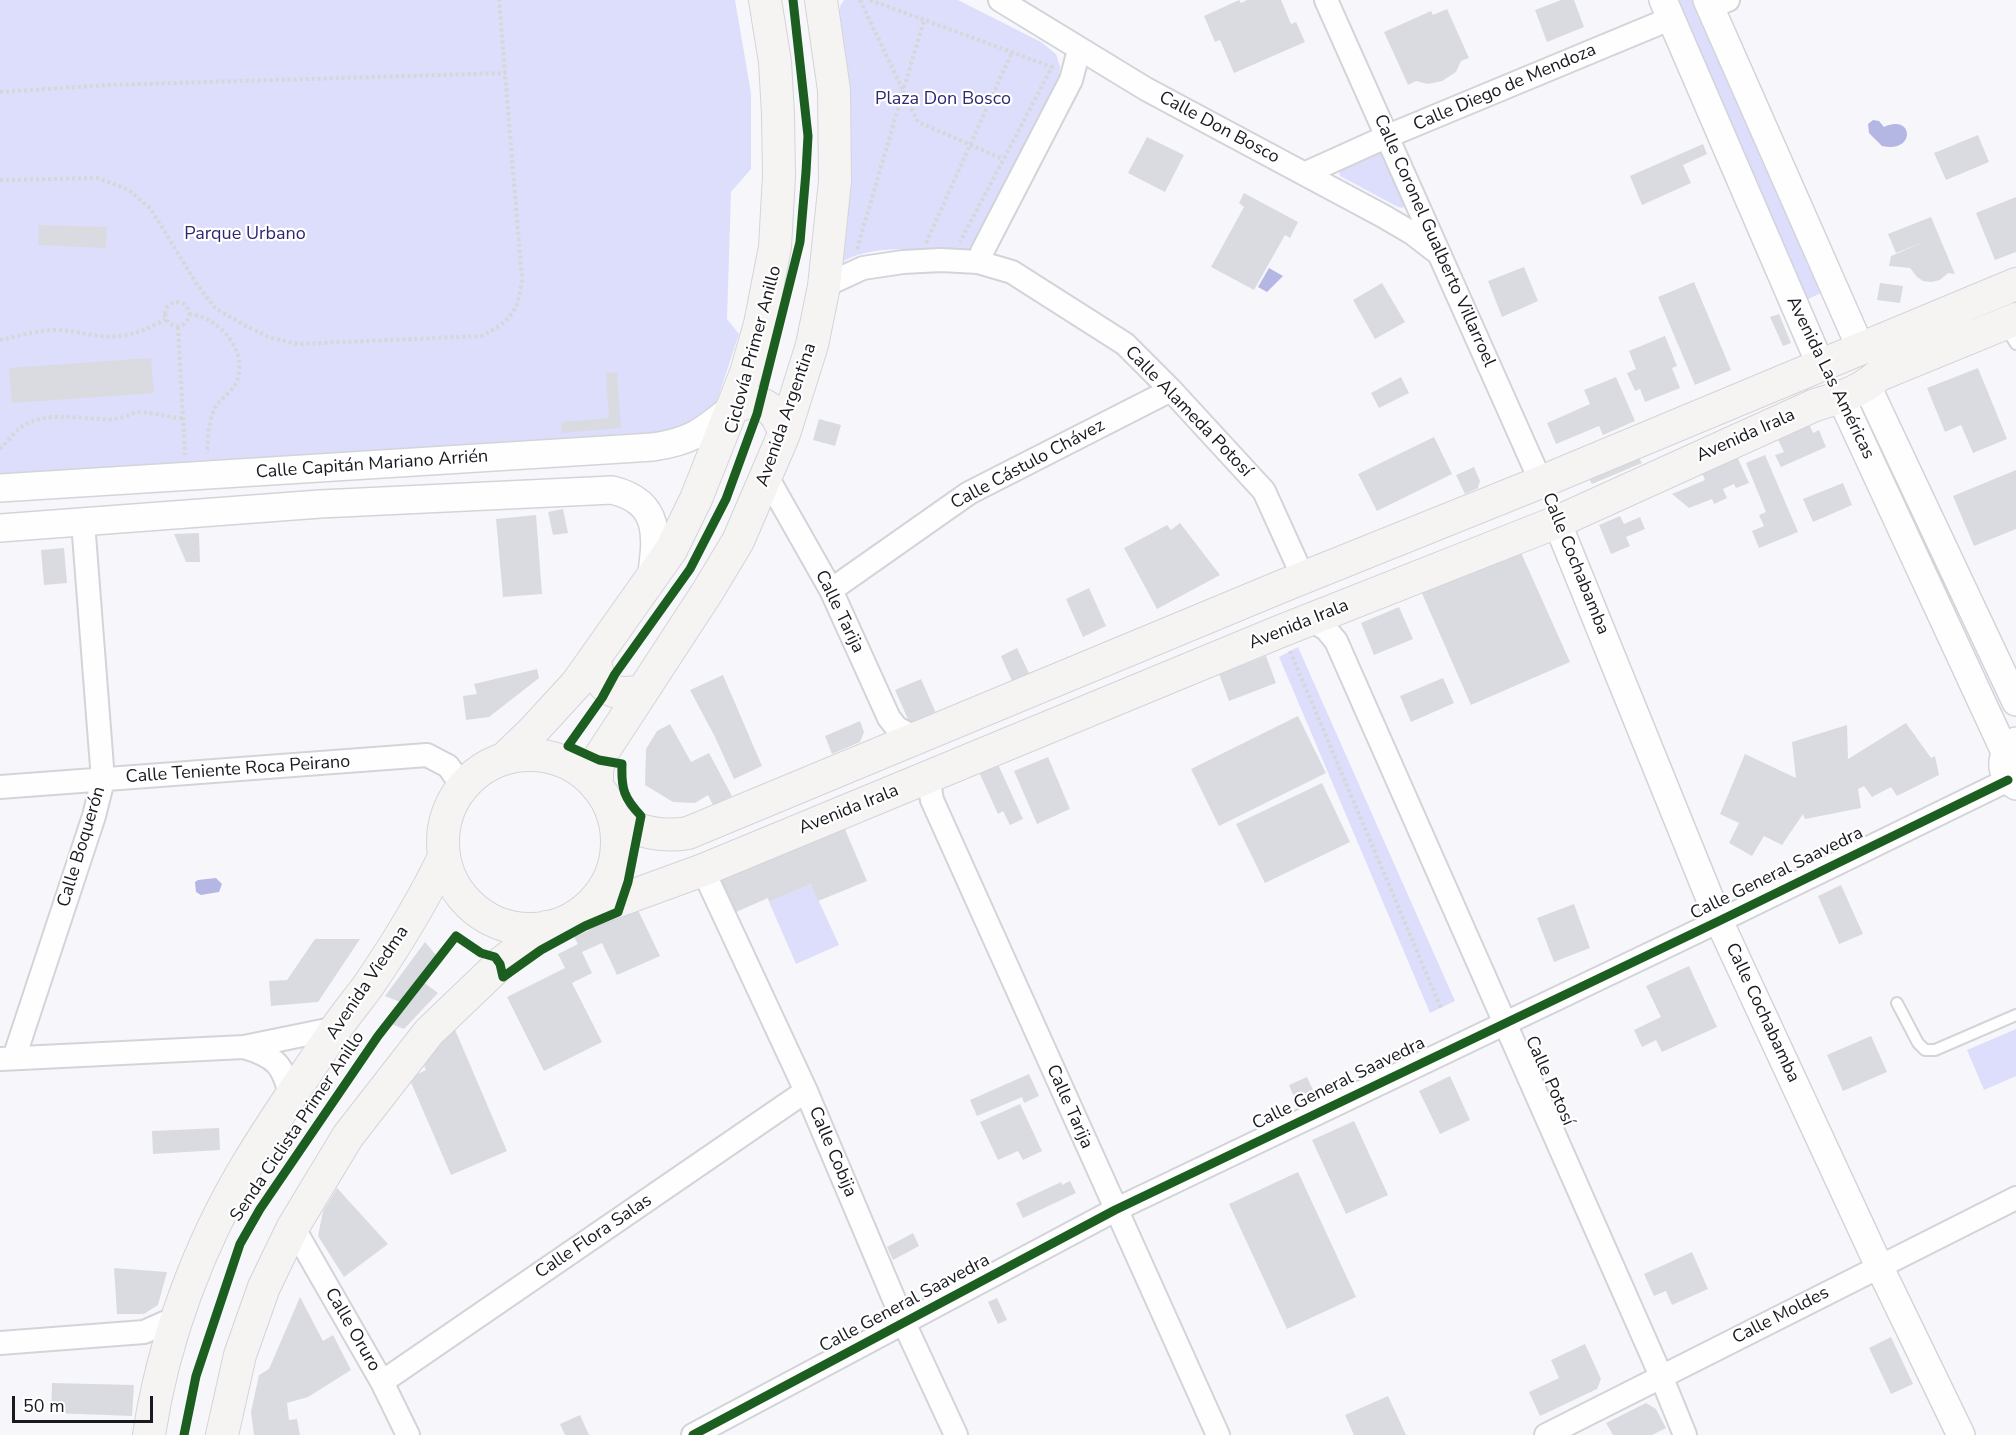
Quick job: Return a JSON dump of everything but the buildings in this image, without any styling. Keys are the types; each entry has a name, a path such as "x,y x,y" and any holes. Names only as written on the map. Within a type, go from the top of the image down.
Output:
{"main road":[{"path":"504,759 562,699 595,660 671,550 696,499 746,373 760,324 775,246 779,176 775,62 765,0"},
{"name":"Avenida Argentina","path":"597,787 597,770 601,755 738,541 784,434 812,345 824,286 835,181 834,90 821,0"},
{"name":"Avenida Irala","path":"615,821 656,835 674,836 688,833 2016,284"},
{"name":"Avenida Irala","path":"574,917 703,870 1310,620 1557,522 1805,409 1854,392 1879,375 2013,329"},
{"name":"Avenida Las Américas","path":"1821,366 1854,392"},
{"path":"732,408 750,402 766,406 772,409 781,420 784,434"},
{"name":"Calle Cochabamba","path":"1541,482 1557,522"},
{"path":"595,660 597,675 607,688 623,695 641,691"},
{"path":"524,755 545,756 577,769 597,787 606,799 615,821 617,846 610,877 592,903 574,917 546,927 530,929 509,927 478,913 455,888 447,870 442,835 451,805 462,787 481,770 504,759 524,755"},
{"name":"Avenida Viedma","path":"149,1435 162,1370 178,1317 187,1290 220,1215 248,1164 424,898 444,857"},
{"path":"222,1435 240,1355 264,1287 293,1227 348,1136 429,1032 500,964 546,927"}],"street":[{"name":"Calle Don Bosco","path":"1000,0 1146,89 1383,216 1412,233 1439,254"},
{"name":"Calle Coronel Gualberto Villarroel","path":"1326,0 1541,482"},
{"path":"1715,2 1861,349"},
{"name":"Calle Diego de Mendoza","path":"1306,173 1668,9"},
{"name":"Avenida Las Américas","path":"1668,9 1821,366"},
{"path":"978,262 1071,80 1079,50"},
{"name":"Calle Alameda Potosí","path":"824,286 863,268 922,261 978,262 1012,272 1125,344 1171,390 1264,491 1303,577"},
{"path":"1794,306 1809,313 1824,310 1834,297 1836,289"},
{"name":"Calle Cástulo Chávez","path":"831,590 969,493 1171,390"},
{"name":"Avenida Las Américas","path":"1854,392 2016,702"},
{"name":"Avenida Las Américas","path":"1854,392 2010,747 2002,766 2012,783"},
{"name":"Calle Capitán Mariano Arrién","path":"0,488 653,447 677,444 700,433 732,408"},
{"path":"319,468 321,504"},
{"name":"Calle Tarija","path":"767,477 831,590 889,718 897,728 917,740"},
{"name":"Calle Capitán Mariano Arrién","path":"0,528 321,504 597,490 618,492 637,500 650,515 656,534 651,579"},
{"name":"Calle Boquerón","path":"7,1059 94,816 103,780 83,522"},
{"name":"Calle Cochabamba","path":"1557,522 1719,921 1879,1266 1961,1435"},
{"name":"Calle Potosí","path":"1310,620 1326,629 1336,641 1661,1376 1684,1435"},
{"name":"Calle Teniente Roca Peirano","path":"0,787 427,755 448,766 462,787"},
{"name":"Calle Tarija","path":"930,777 932,800 1218,1435"},
{"name":"Calle General Saavedra","path":"693,1435 1115,1210 2012,783"},
{"name":"Calle Cobija","path":"703,870 806,1091 904,1323 956,1435"},
{"path":"7,1059 244,1047 337,1028"},
{"path":"244,1047 263,1053 277,1064 285,1075 291,1098"},
{"name":"Calle Flora Salas","path":"382,1382 806,1091"},
{"name":"Calle Moldes","path":"1546,1435 2016,1198"},
{"name":"Calle Oruro","path":"293,1227 382,1382 408,1435"},
{"path":"0,1343 144,1332 178,1317"}],"lane":[{"path":"1897,1003 1918,1043 1925,1050 1935,1050 2016,1015"}],"path":[{"path":"0,180 98,178 129,190 151,209 196,283 215,308 271,338 298,344 482,336 497,328 512,315 519,302 522,280 499,0"},
{"path":"860,0 918,122 1003,159"},
{"path":"870,0 1052,67 960,242 949,243"},
{"path":"856,252 924,20"},
{"path":"937,244 925,245 1012,52"},
{"path":"0,92 109,85 506,73"},
{"path":"851,252 868,251"},
{"path":"176,302 185,305 189,314 186,323 178,327 171,325 165,318 167,306 176,302"},
{"path":"189,314 196,314 215,322 232,343 240,363 234,387 216,406 212,414 207,454"},
{"path":"0,340 40,331 58,330 102,337 125,336 145,330 165,318"},
{"path":"178,327 185,455"},
{"path":"0,449 20,428 38,420 70,416 116,418 140,412 183,418"},
{"path":"1281,632 1442,1008"}],"green space":[{"name":"Parque Urbano","path":"0,0 735,0 751,93 751,169 731,192 727,319 739,334 716,404 682,440 0,485"},
{"name":"Plaza Don Bosco","path":"844,0 958,0 1041,42 1056,54 1060,66 1059,77 982,234 972,248 965,251 885,250 869,252 842,262 849,203 848,144 838,25 840,6"},
{"path":"1666,0 1702,0 1829,289 1800,303"},
{"path":"1373,152 1385,154 1407,205 1402,208 1340,176 1341,166"},
{"path":"1298,647 1455,1001 1430,1013 1279,657"},
{"path":"811,884 839,945 796,964 769,902"},
{"path":"2016,1029 2016,1076 1984,1090 1967,1050"}],"shaded area":[{"path":"1873,120 1879,121 1884,127 1894,124 1901,125 1906,129 1905,140 1893,147 1882,146 1869,133 1868,124"},
{"path":"1269,268 1283,276 1267,292 1258,287"},
{"path":"216,878 222,884 219,892 201,895 196,892 195,882"}],"cycle path":[{"name":"Ciclovía Primer Anillo","path":"184,1435 196,1376 240,1244 260,1209 378,1036 456,936 481,953 495,957 500,964 503,977 541,950 585,926 618,912 628,882 641,816 625,793 622,764 599,760 568,746 602,698 615,674 690,569 726,499 757,414 800,242 808,136 793,0"},
{"path":"693,1435 1115,1210 2008,780"}]}
